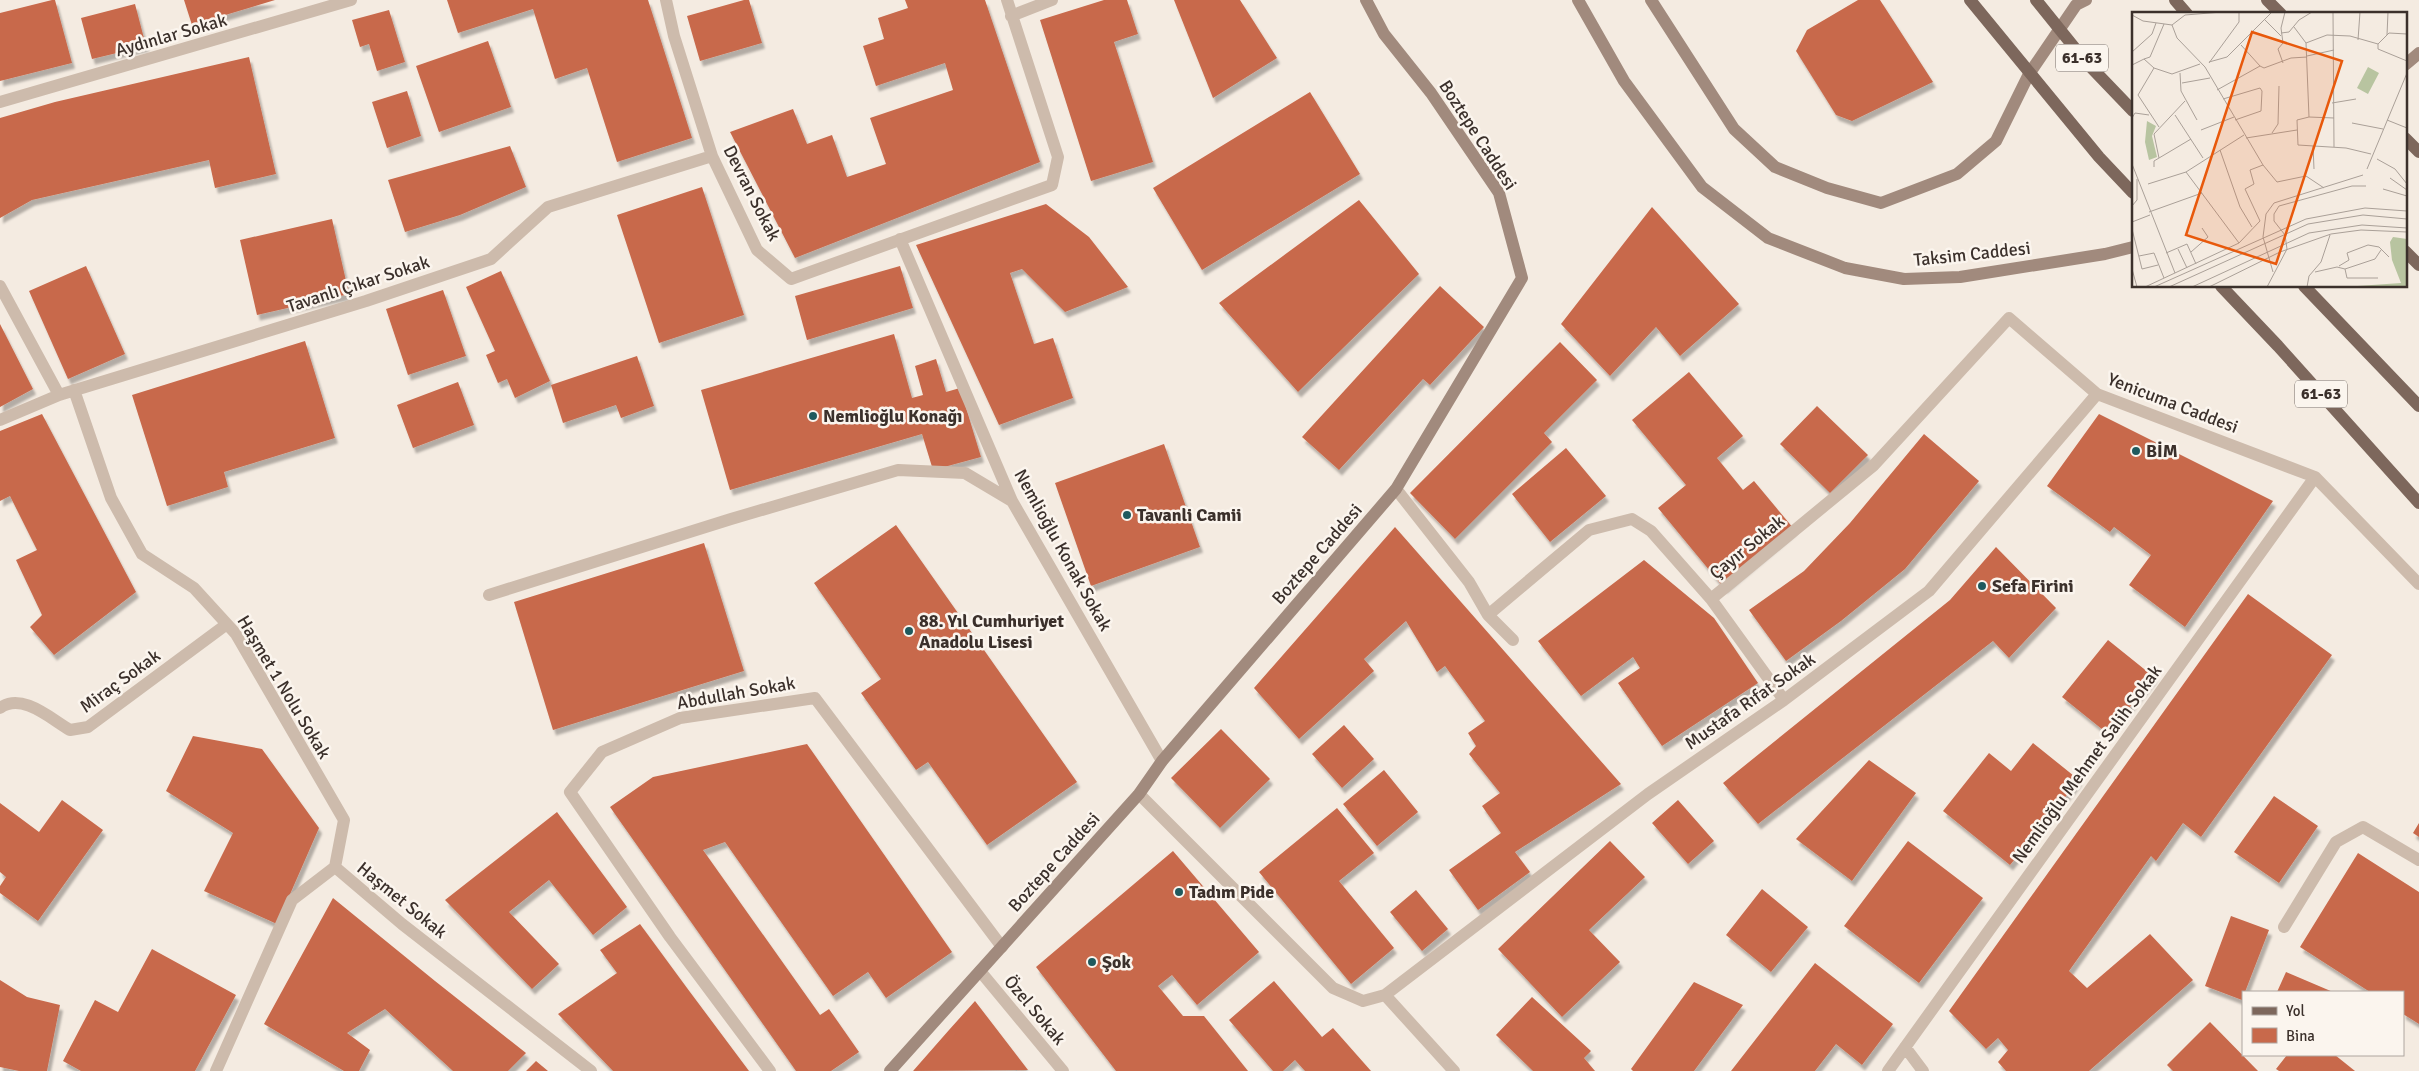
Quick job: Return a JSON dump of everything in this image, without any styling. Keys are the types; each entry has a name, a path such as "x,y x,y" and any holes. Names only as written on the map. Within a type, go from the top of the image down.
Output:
{"main road":[{"name":"61-63","path":"1970,0 2099,157 2132,192"},
{"name":"61-63","path":"2036,0 2086,62 2132,110"},
{"path":"2175,0 2185,12"},
{"path":"2267,0 2278,12"},
{"path":"2406,139 2419,152"},
{"path":"2406,252 2419,265"},
{"name":"61-63","path":"2223,288 2278,346 2419,503"},
{"path":"2306,288 2419,406"}],"street":[{"name":"Aydınlar Sokak","path":"0,102 351,0"},
{"name":"Devran Sokak","path":"666,0 674,36 712,156 757,250 791,279 900,239"},
{"path":"900,239 1052,184 1058,157 1007,0"},
{"path":"1012,16 1052,0"},
{"name":"Boztepe Caddesi","path":"890,1071 1139,794 1162,760 1396,489 1522,278 1499,193 1431,93 1384,34 1366,0"},
{"name":"Taksim Caddesi","path":"1578,0 1624,80 1702,186 1768,238 1845,268 1904,279 1960,277 2105,254 2132,246"},
{"path":"1651,0 1734,129 1775,167 1827,188 1881,203 1957,174 1996,140 2029,74 2076,5 2086,0"},
{"path":"2406,64 2419,53"},
{"name":"Tavanlı Çıkar Sokak","path":"0,420 74,390 366,301 491,259 548,206 712,156"},
{"name":"Nemlioğlu Konak Sokak","path":"900,239 1012,501 1162,760"},
{"path":"0,286 59,395"},
{"name":"Yenicuma Caddesi","path":"2009,318 2097,394 2315,477"},
{"name":"Çayır Sokak","path":"1488,615 1589,530 1632,519 1651,531 1711,599 1874,465 2009,318"},
{"name":"Haşmet 1 Nolu Sokak","path":"74,390 111,498 142,554 194,588 236,634 344,820 335,867"},
{"name":"Mustafa Rıfat Sokak","path":"1385,996 1648,794 1784,700 1929,591 2097,394"},
{"path":"489,595 731,518 898,470 966,473 1012,501"},
{"path":"2315,477 2419,584"},
{"name":"Nemlioğlu Mehmet Salih Sokak","path":"1888,1071 2315,477"},
{"path":"1396,489 1469,582 1488,615 1513,640"},
{"path":"1711,599 1784,700"},
{"name":"Miraç Sokak","path":"0,708 6,704 29,705 70,730 88,727 227,624"},
{"name":"Abdullah Sokak","path":"770,1071 670,937 570,792 602,752 680,718 815,698 1002,947"},
{"path":"1139,794 1333,988 1362,1000 1385,996 1454,1071"},
{"path":"2284,927 2336,842 2363,827 2419,860"},
{"name":"Haşmet Sokak","path":"216,1071 292,900 335,867 402,924 591,1071"},
{"name":"Özel Sokak","path":"980,971 1063,1071"},
{"path":"1905,1047 1923,1071"}],"building":[{"path":"55,0 72,63 0,81 0,13"},
{"path":"184,0 275,0 192,25"},
{"path":"447,0 648,0 692,138 617,162 587,68 555,79 533,9 458,33"},
{"path":"749,0 762,43 700,61 687,16"},
{"path":"905,0 985,0 1040,162 795,258 730,132 793,109 807,144 832,135 847,177 886,164 870,118 953,90 945,63 876,86 863,46 884,39 878,18 908,8"},
{"path":"1104,0 1127,0 1138,34 1114,42 1153,162 1091,181 1040,20"},
{"path":"1174,0 1240,0 1277,58 1213,98"},
{"path":"1858,0 1880,0 1933,82 1852,121 1836,115 1796,51 1807,30"},
{"path":"135,4 146,46 92,59 81,18"},
{"path":"389,10 405,62 377,71 369,44 360,47 352,20"},
{"path":"488,41 511,107 439,132 416,66"},
{"path":"249,57 276,174 215,188 209,160 32,200 0,218 0,118 55,102"},
{"path":"407,91 421,136 387,148 372,102"},
{"path":"1310,92 1360,174 1202,270 1153,188"},
{"path":"510,146 526,187 460,215 405,232 388,180"},
{"path":"702,187 744,315 659,343 617,215"},
{"path":"1359,200 1419,274 1298,392 1219,303"},
{"path":"1046,204 1089,237 1128,287 1065,312 1022,269 1010,273 1034,344 1053,338 1073,398 999,425 916,245"},
{"path":"1652,207 1739,304 1680,356 1656,327 1610,376 1561,324"},
{"path":"332,219 349,294 257,315 240,240"},
{"path":"86,266 125,354 68,379 29,291"},
{"path":"900,266 913,308 807,340 795,296"},
{"path":"501,271 550,381 515,398 507,379 498,383 486,355 495,351 466,287"},
{"path":"1440,286 1484,327 1430,385 1423,379 1339,470 1302,437"},
{"path":"443,290 466,356 408,375 386,309"},
{"path":"0,324 33,389 0,407"},
{"name":"Nemlioğlu Konağı","path":"894,334 912,398 923,395 915,366 936,359 946,392 960,388 981,457 933,470 922,434 730,490 701,390"},
{"path":"305,341 335,438 224,472 228,487 167,506 132,395"},
{"path":"1560,342 1597,380 1544,433 1552,442 1455,539 1410,493"},
{"path":"637,356 654,406 621,418 616,405 563,423 551,385"},
{"path":"1689,372 1743,436 1717,458 1743,490 1754,481 1794,529 1724,588 1658,508 1686,485 1632,420"},
{"path":"458,382 474,425 413,448 397,405"},
{"path":"1817,406 1868,455 1830,493 1780,444"},
{"path":"42,414 136,592 54,655 30,627 42,615 16,560 37,550 10,496 0,501 0,431"},
{"path":"2099,414 2273,501 2185,627 2129,585 2151,555 2114,527 2110,532 2047,486"},
{"path":"1924,434 1979,481 1905,569 1841,621 1786,661 1749,610 1804,571 1850,523"},
{"name":"Tavanli Camii","path":"1164,444 1200,547 1091,586 1055,483"},
{"path":"1566,448 1606,496 1550,542 1512,494"},
{"name":"88. Yıl Cumhuriyet Anadolu Lisesi","path":"896,525 1077,782 987,845 928,762 916,770 861,693 881,679 814,583"},
{"path":"1395,527 1621,784 1515,852 1530,872 1478,910 1449,870 1501,833 1482,806 1500,793 1469,754 1476,746 1468,733 1485,721 1445,666 1437,672 1406,621 1364,659 1374,671 1299,739 1254,688"},
{"path":"704,543 744,671 553,730 514,602"},
{"path":"1996,547 2056,608 2009,658 1993,641 1758,824 1723,783 1950,600"},
{"path":"1644,560 1714,618 1758,683 1662,746 1618,683 1640,668 1633,657 1581,696 1538,641"},
{"path":"2248,594 2332,655 2201,837 2183,823 2156,861 2151,856 2069,971 2087,988 2150,934 2193,980 2089,1071 2006,1071 1998,1062 2008,1050 1998,1038 1986,1049 1949,1011"},
{"path":"2108,640 2154,677 2108,734 2062,697"},
{"path":"1344,725 1374,759 1342,788 1312,754"},
{"path":"1221,729 1270,779 1220,828 1171,778"},
{"path":"193,736 262,749 319,828 277,924 204,891 233,833 166,791"},
{"path":"2033,743 2079,780 2010,865 1943,811 1989,753 2011,771"},
{"path":"807,744 952,952 886,998 868,972 833,996 725,842 703,850 820,1015 829,1009 859,1052 831,1071 796,1071 610,807 653,777"},
{"path":"1869,760 1916,793 1852,881 1796,839"},
{"path":"1384,770 1418,812 1377,846 1343,804"},
{"path":"2274,796 2318,826 2279,883 2234,852"},
{"path":"62,800 103,830 38,921 0,893 0,886 6,877 0,872 0,803 39,832"},
{"path":"1678,800 1714,841 1688,864 1652,823"},
{"path":"1337,808 1374,853 1339,881 1394,948 1351,984 1259,872"},
{"path":"557,812 627,907 593,935 549,880 509,912 559,964 532,989 445,900"},
{"path":"2419,823 2419,837 2413,833"},
{"path":"1610,841 1645,877 1589,930 1620,962 1562,1017 1498,949"},
{"path":"1908,841 1983,898 1919,983 1844,926"},
{"path":"1173,851 1259,952 1197,1005 1172,975 1158,986 1183,1016 1204,1016 1248,1071 1116,1071 1036,967"},
{"path":"2358,853 2419,892 2419,1024 2404,1015 2404,991 2368,991 2300,947"},
{"path":"1762,889 1808,927 1771,972 1726,935"},
{"path":"1416,890 1448,929 1422,951 1390,912"},
{"path":"333,898 526,1053 508,1071 453,1071 385,1009 347,1033 370,1050 359,1071 344,1071 264,1024"},
{"path":"2231,916 2269,930 2245,991 2242,991 2242,1000 2205,986"},
{"path":"640,924 749,1071 613,1071 558,1014 617,973 600,950"},
{"path":"152,949 236,995 195,1071 81,1071 63,1061 95,1000 118,1012"},
{"path":"1815,963 1893,1024 1862,1065 1836,1044 1815,1071 1731,1071"},
{"path":"2286,972 2331,991 2277,991"},
{"path":"0,980 27,997 60,1005 47,1071 19,1071 0,1067"},
{"path":"1274,981 1322,1037 1333,1028 1371,1071 1305,1071 1295,1060 1283,1071 1273,1071 1229,1020"},
{"path":"1694,982 1743,1005 1694,1071 1633,1071 1631,1069"},
{"path":"1532,997 1591,1051 1584,1058 1595,1071 1533,1071 1496,1035"},
{"path":"975,1001 1028,1070 913,1071 949,1030"},
{"path":"2210,1022 2258,1071 2173,1071 2167,1065"},
{"path":"2286,1056 2336,1056 2355,1071 2279,1071 2276,1069"},
{"path":"536,1061 548,1071 526,1071"}],"place":[{"name":"Nemlioğlu Konağı","path":"813,416"},
{"name":"BİM","path":"2136,451"},
{"name":"Tavanli Camii","path":"1127,515"},
{"name":"Sefa Firini","path":"1982,586"},
{"name":"88. Yıl Cumhuriyet Anadolu Lisesi","path":"909,631"},
{"name":"Tadım Pide","path":"1179,892"},
{"name":"Şok","path":"1092,962"}]}
